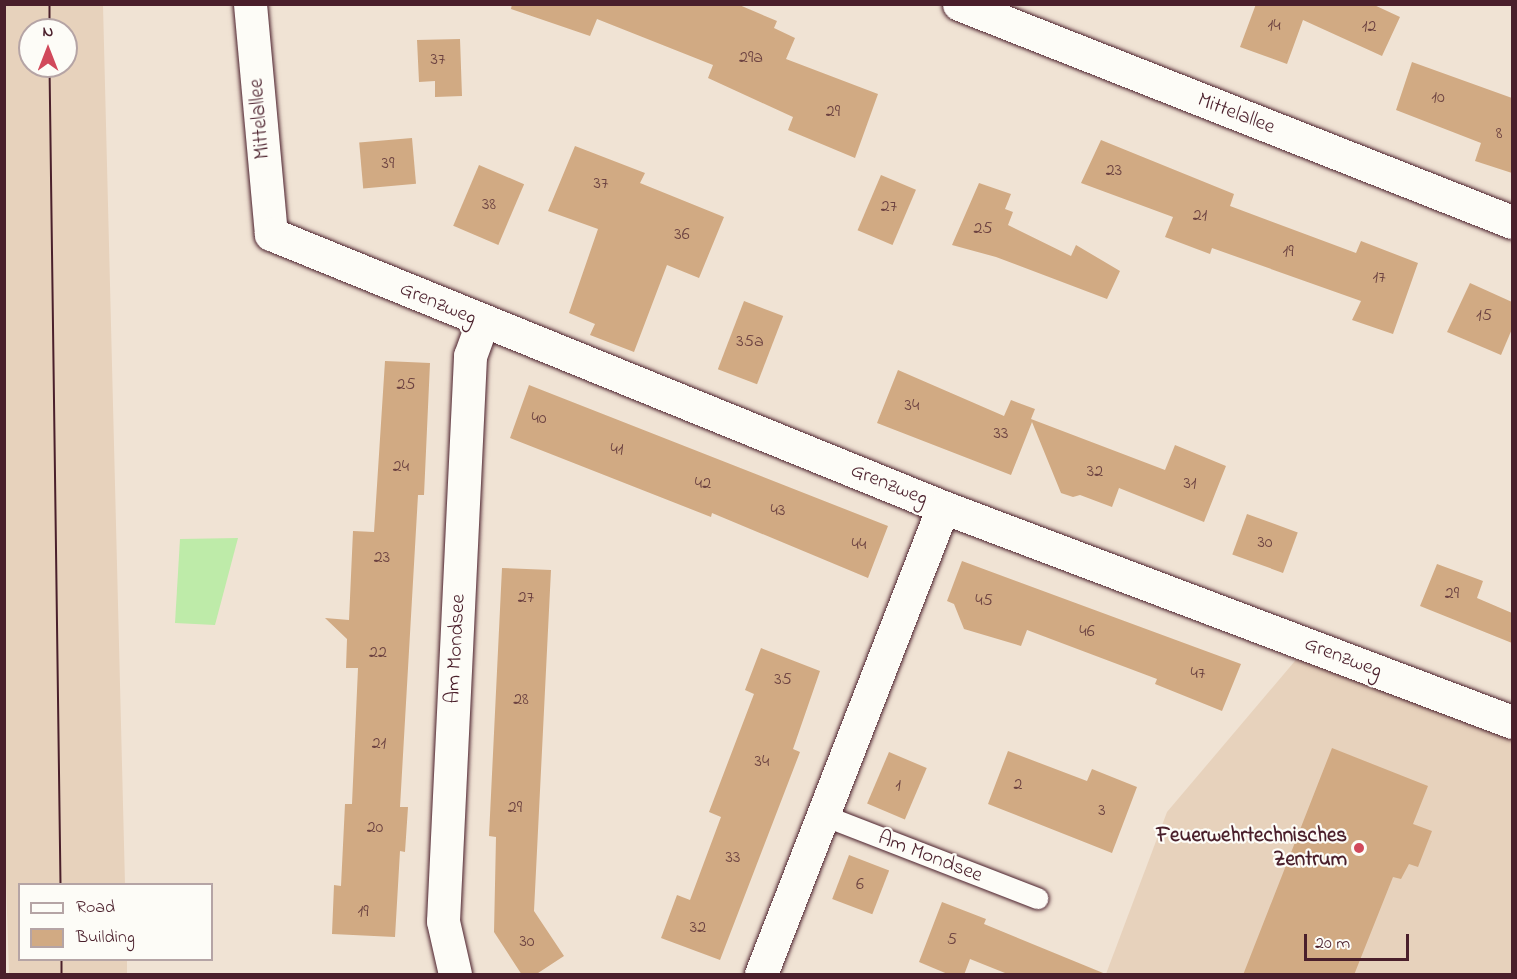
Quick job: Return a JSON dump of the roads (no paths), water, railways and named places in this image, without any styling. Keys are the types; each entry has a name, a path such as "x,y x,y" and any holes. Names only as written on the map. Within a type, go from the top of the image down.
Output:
{"street":[{"name":"Mittelallee","path":"250,4 271,234"},
{"name":"Mittelallee","path":"959,4 1512,222"},
{"name":"Grenzweg","path":"271,234 482,323 942,507 1512,722"},
{"name":"Am Mondsee","path":"455,975 447,952 443,909 470,356 482,323"},
{"path":"761,975 942,507"}],"lane":[{"name":"Am Mondsee","path":"823,815 1037,898"}],"tram line":[{"path":"50,4 50,18"},
{"path":"50,78 61,883"},
{"path":"62,961 62,974"}],"place":[{"name":"Feuerwehrtechnisches Zentrum","path":"1359,848"}]}
